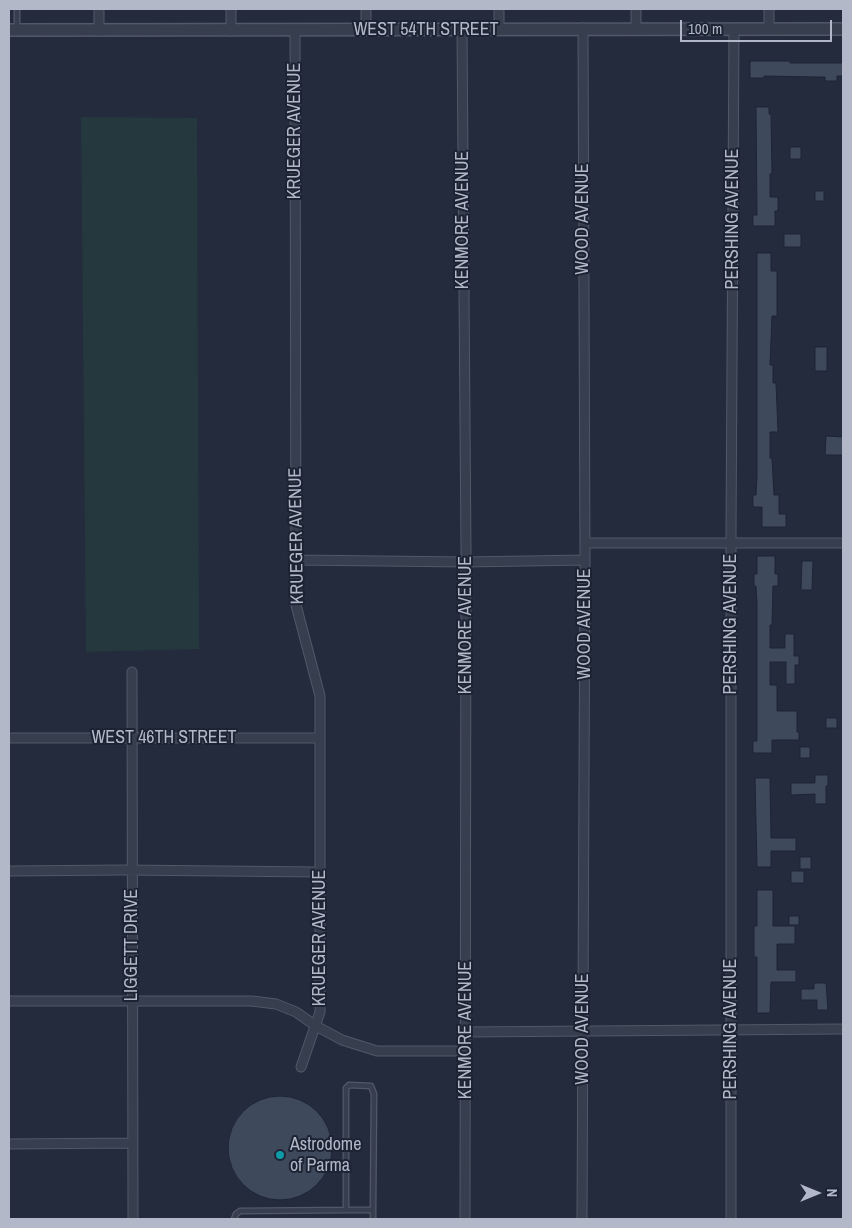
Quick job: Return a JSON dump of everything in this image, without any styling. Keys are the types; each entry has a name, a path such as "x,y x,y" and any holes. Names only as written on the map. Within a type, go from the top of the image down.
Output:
{"street":[{"path":"99,9 99,30"},
{"path":"231,9 231,31"},
{"path":"366,9 366,30"},
{"path":"499,9 499,30"},
{"path":"636,9 636,28"},
{"path":"769,9 769,28"},
{"name":"WOOD AVENUE","path":"582,1219 585,560 583,28"},
{"name":"PERSHING AVENUE","path":"731,1219 731,542 734,29"},
{"name":"WEST 54TH STREET","path":"13,30 843,29"},
{"name":"KRUEGER AVENUE","path":"295,30 296,605 320,696 320,1012 301,1066"},
{"name":"KENMORE AVENUE","path":"462,30 466,562 465,1219"},
{"path":"585,542 843,542"},
{"path":"296,560 466,562 585,560"},
{"name":"LIGGETT DRIVE","path":"132,672 134,1219"},
{"name":"WEST 46TH STREET","path":"9,738 320,738"},
{"path":"9,871 320,872"},
{"path":"9,1001 252,1001 276,1004 296,1012 316,1026 342,1040 377,1051 466,1051"},
{"path":"466,1032 843,1028"},
{"path":"9,1144 133,1143"}],"lane":[{"path":"13,30 17,9"},
{"path":"346,1210 346,1088 349,1085 371,1086 374,1094 373,1219"},
{"path":"234,1219 240,1211 373,1210"}],"shaded area":[{"path":"81,117 197,118 199,649 86,652"}],"building":[{"path":"750,61 843,63 843,76 837,76 837,81 825,81 825,77 764,76 764,78 750,78"},
{"path":"756,107 769,107 769,114 771,114 772,174 770,174 770,197 778,197 778,211 775,211 775,226 753,226 753,215 757,215"},
{"path":"790,147 801,147 801,159 790,159"},
{"path":"815,191 824,191 824,201 815,201"},
{"path":"784,234 801,234 801,247 784,247"},
{"path":"757,253 771,253 771,271 777,271 777,316 772,316 770,365 773,365 773,383 776,383 778,432 770,432 770,458 772,458 774,495 779,495 779,514 786,514 786,527 762,527 762,507 753,507 753,495 756,495 757,476"},
{"path":"815,347 827,347 827,371 815,371"},
{"path":"826,436 843,437 843,455 825,455"},
{"path":"757,556 775,556 775,574 778,574 778,586 773,586 770,648 785,648 785,634 794,634 794,656 799,656 799,665 795,665 795,684 786,684 786,662 770,662 770,685 777,685 777,711 797,711 797,732 799,732 799,740 772,740 772,753 753,753 753,741 757,741 757,604 754,574 757,574"},
{"path":"802,561 813,561 812,590 801,590"},
{"path":"826,718 837,718 837,728 826,728"},
{"path":"800,747 810,747 810,758 800,758"},
{"path":"815,775 828,775 826,804 815,804 815,794 791,795 791,783 815,783"},
{"path":"755,778 770,778 771,838 796,838 796,851 771,851 771,867 757,867"},
{"path":"800,857 811,857 811,869 800,869"},
{"path":"791,871 804,871 804,883 791,883"},
{"path":"757,890 773,890 773,926 795,926 795,944 777,944 777,970 796,970 796,982 771,982 770,1013 757,1013 757,957 754,957 754,926 757,926"},
{"path":"789,916 799,916 799,925 789,925"},
{"path":"814,983 826,983 828,1010 817,1010 817,1000 801,1000 801,989 814,989"},
{"name":"Astrodome of Parma","path":"280,1096 300,1100 317,1111 328,1128 332,1148 328,1168 317,1185 300,1196 280,1200 260,1196 243,1185 232,1168 228,1148 232,1128 243,1111 260,1100"}],"place":[{"name":"Astrodome of Parma","path":"280,1155"}]}
